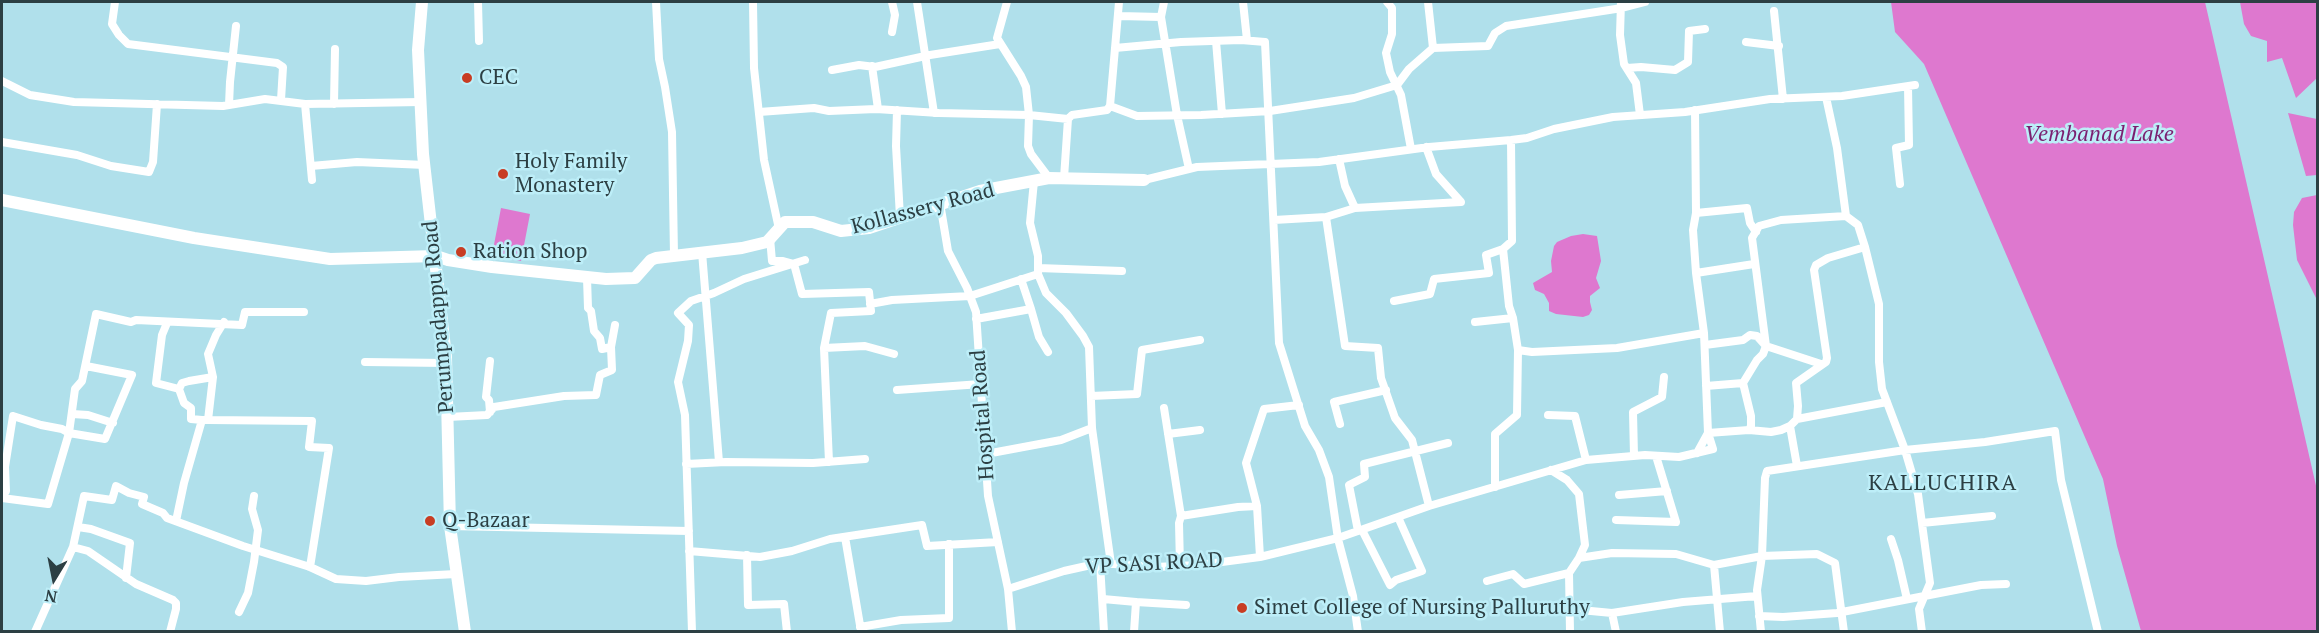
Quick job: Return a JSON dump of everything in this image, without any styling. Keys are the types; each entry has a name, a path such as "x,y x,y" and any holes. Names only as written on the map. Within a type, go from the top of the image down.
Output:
{"street":[{"path":"115,2 112,24 118,35 128,44 277,63 283,67 281,100"},
{"name":"Perumpadappu Road","path":"422,2 418,50 425,165 446,363 450,526 465,632"},
{"path":"478,2 479,41"},
{"path":"656,2 658,59 672,132 674,256"},
{"path":"753,2 754,68 775,234 772,261 794,264"},
{"path":"892,2 895,15 892,32"},
{"path":"917,2 934,113"},
{"path":"1007,2 998,33 1000,44 1026,87 1029,115 1028,146 1031,154 1049,178"},
{"path":"759,112 814,108 829,111 878,109 1068,118 1074,114 1107,110 1110,106 1119,2"},
{"path":"1164,2 1161,17 1177,115 1189,169"},
{"path":"1243,2 1247,40"},
{"path":"1387,2 1392,9 1392,34 1386,53 1390,72 1401,95 1411,149"},
{"path":"1428,2 1433,48"},
{"path":"1110,106 1137,116 1222,114 1270,111 1354,98 1397,84 1409,69 1433,48 1488,46 1495,33 1506,26 1645,2"},
{"path":"1622,5 1620,35 1624,64 1636,83 1640,115"},
{"path":"1774,11 1784,99"},
{"path":"1119,15 1161,17"},
{"path":"230,105 229,88 236,26"},
{"path":"1627,68 1641,66 1675,70 1688,62 1689,31 1705,29"},
{"path":"1115,48 1216,41 1265,42 1279,343 1305,426 1319,450 1329,477 1338,538 1353,596 1358,632"},
{"path":"1216,41 1222,114"},
{"path":"1746,42 1779,46"},
{"path":"832,70 858,65 872,66 1000,44"},
{"path":"334,104 335,49"},
{"path":"872,66 878,109"},
{"path":"2,84 30,95 74,102 230,105 265,99 305,104 421,102"},
{"path":"1144,180 1189,169 1339,159 1426,147 1511,140 1589,121 1695,110 1770,99 1826,97 1912,86 1909,145 1896,148 1900,183"},
{"path":"1826,97 1837,148 1846,216"},
{"path":"2,142 77,155 111,166 149,172 153,162 156,104"},
{"path":"305,104 312,180"},
{"path":"897,110 896,146 900,217"},
{"path":"1695,110 1696,213 1692,230 1705,345 1708,433 1749,430 1771,432 1790,426 1797,419 1887,402"},
{"path":"1064,178 1068,118"},
{"path":"1394,301 1430,294 1434,279 1489,273 1486,255 1503,249 1512,241 1511,140"},
{"path":"1274,220 1326,217 1355,208 1461,202 1436,174 1426,147"},
{"path":"1339,159 1345,186 1355,208"},
{"path":"311,166 357,162 425,165"},
{"name":"Kollassery Road","path":"2,200 194,238 330,259 435,256 492,267 606,279 635,278 651,260 742,248 767,242 785,222 813,222 842,231 869,228 980,191 1049,178 1144,180"},
{"path":"1034,181 1030,223 1038,256 1038,271 1046,293 1066,314 1089,347 1092,428 1111,564"},
{"name":"Hospital Road","path":"940,203 948,251 970,296 976,319 988,496 1008,589 1012,632"},
{"path":"1696,213 1747,208 1750,223 1756,232"},
{"path":"1749,430 1751,416 1743,383 1766,346 1752,238 1759,226 1770,222 1846,216 1858,225 1865,247 1879,304 1879,362 1882,389 1905,450 1918,494 1930,583 1919,609 1922,632"},
{"path":"1326,217 1345,346 1378,348 1381,378 1395,418 1412,440 1429,506"},
{"path":"1797,419 1796,384 1827,358 1816,265 1828,258 1865,247"},
{"path":"1496,487 1495,434 1517,415 1518,350 1509,306 1503,249"},
{"path":"702,252 719,462"},
{"path":"692,632 685,415 678,382 688,341 689,325 678,313 691,301 705,295 744,279 805,260"},
{"path":"794,264 802,294 868,292 871,311 831,313 824,348 829,462"},
{"path":"1696,273 1754,264"},
{"path":"870,304 892,300 970,296 1038,271 1122,271"},
{"path":"587,278 588,308 591,311 594,331 600,338 602,349 611,347"},
{"path":"1021,279 1039,337 1048,352"},
{"path":"976,319 1031,309"},
{"path":"86,366 132,375 105,439 69,433 62,429 8,417 6,491 2,498 48,504 69,433 75,389 82,381 86,366 96,314 131,322 136,320 206,324 224,322 242,325 245,312 304,312"},
{"path":"1475,322 1513,318"},
{"path":"167,322 162,335 156,384 179,389"},
{"path":"176,521 184,483 205,420 213,377 208,354 224,322"},
{"path":"448,417 487,416 494,407 564,396 596,395 600,375 612,370 611,347 615,325"},
{"path":"1518,350 1532,352 1617,348 1704,333"},
{"path":"1705,345 1743,340 1750,335 1757,336 1766,346 1821,364"},
{"path":"1091,396 1137,394 1142,350 1200,340"},
{"path":"824,348 865,346 894,354"},
{"path":"490,361 486,397 489,400 490,412"},
{"path":"365,363 446,363"},
{"path":"213,377 182,383 179,389 184,403 191,408 191,418 312,421 309,447 329,448 310,567"},
{"path":"1634,456 1633,412 1662,397 1664,377"},
{"path":"1706,386 1743,383"},
{"path":"897,390 981,384"},
{"path":"1340,424 1334,402 1386,390"},
{"path":"1260,556 1257,506 1246,463 1264,409 1299,405"},
{"path":"1164,408 1181,516 1179,523 1180,566"},
{"path":"72,414 88,415 113,423"},
{"path":"1548,415 1575,416 1586,460"},
{"path":"1790,426 1797,466"},
{"path":"986,454 1060,441 1092,428"},
{"path":"1168,434 1200,430"},
{"path":"1761,632 1757,596 1767,471 1905,450 1985,442 2055,431 2061,480 2098,632"},
{"name":"VP SASI ROAD","path":"1008,589 1064,571 1100,563 1155,567 1180,566 1260,556 1338,538 1429,506 1586,460 1634,456 1679,457 1713,449 1708,433"},
{"path":"1398,517 1422,571 1396,580 1390,585 1360,530 1349,485 1365,477 1365,464 1448,443"},
{"path":"1616,520 1676,522 1656,456"},
{"path":"686,464 829,462 864,459"},
{"path":"1551,470 1567,480 1579,494 1585,546 1569,573 1570,632"},
{"path":"36,632 73,547 84,496 112,500 116,486 144,497 142,504 176,521 254,550 310,567 336,579 366,581 456,574"},
{"path":"1619,495 1667,491"},
{"path":"239,612 248,593 258,530 252,509 254,496"},
{"path":"1181,516 1257,506"},
{"path":"1922,523 1992,516"},
{"path":"689,551 760,557 830,539 922,525 927,546 998,542"},
{"path":"450,526 689,531"},
{"path":"78,527 91,529 130,543 126,578"},
{"path":"845,537 860,629 901,620 950,618 949,544"},
{"path":"1891,539 1907,599"},
{"path":"73,547 88,551 126,578 176,603 170,632"},
{"path":"1579,558 1612,553 1676,554 1713,565 1762,556 1817,554 1834,562 1844,632"},
{"path":"747,555 748,605 784,604 787,632"},
{"path":"1100,563 1104,632"},
{"path":"1713,565 1720,632"},
{"path":"1487,581 1513,574 1524,584 1569,573"},
{"path":"1759,616 1783,617 1841,612 1981,585 2006,584"},
{"path":"1570,609 1612,613 1683,602 1757,596"},
{"path":"1102,599 1186,605"},
{"path":"1134,632 1136,602"},
{"path":"1612,613 1616,632"}],"water":[{"name":"Vembanad Lake","path":"1891,2 2205,2 2317,490 2317,631 2141,631 2117,546 2103,479 1924,64 1895,32"},
{"path":"2240,2 2317,2 2317,78 2296,98 2282,58 2267,62 2267,41 2251,36 2244,24"},
{"path":"2288,113 2317,119 2317,175 2306,176"},
{"path":"2318,195 2317,300 2297,260 2293,225 2294,212 2302,198"},
{"path":"501,208 530,214 521,261 492,255"},
{"path":"1583,234 1597,236 1601,261 1596,278 1600,288 1590,296 1592,310 1589,315 1583,317 1556,314 1549,311 1549,303 1544,294 1535,290 1533,283 1552,272 1551,261 1557,242"}],"place":[{"name":"CEC","path":"467,78"},
{"name":"Holy Family Monastery","path":"503,174"},
{"name":"Ration Shop","path":"461,252"},
{"name":"Q-Bazaar","path":"430,521"},
{"name":"Simet College of Nursing Palluruthy","path":"1242,608"}],"district":[{"name":"KALLUCHIRA","path":"1943,484"}]}
